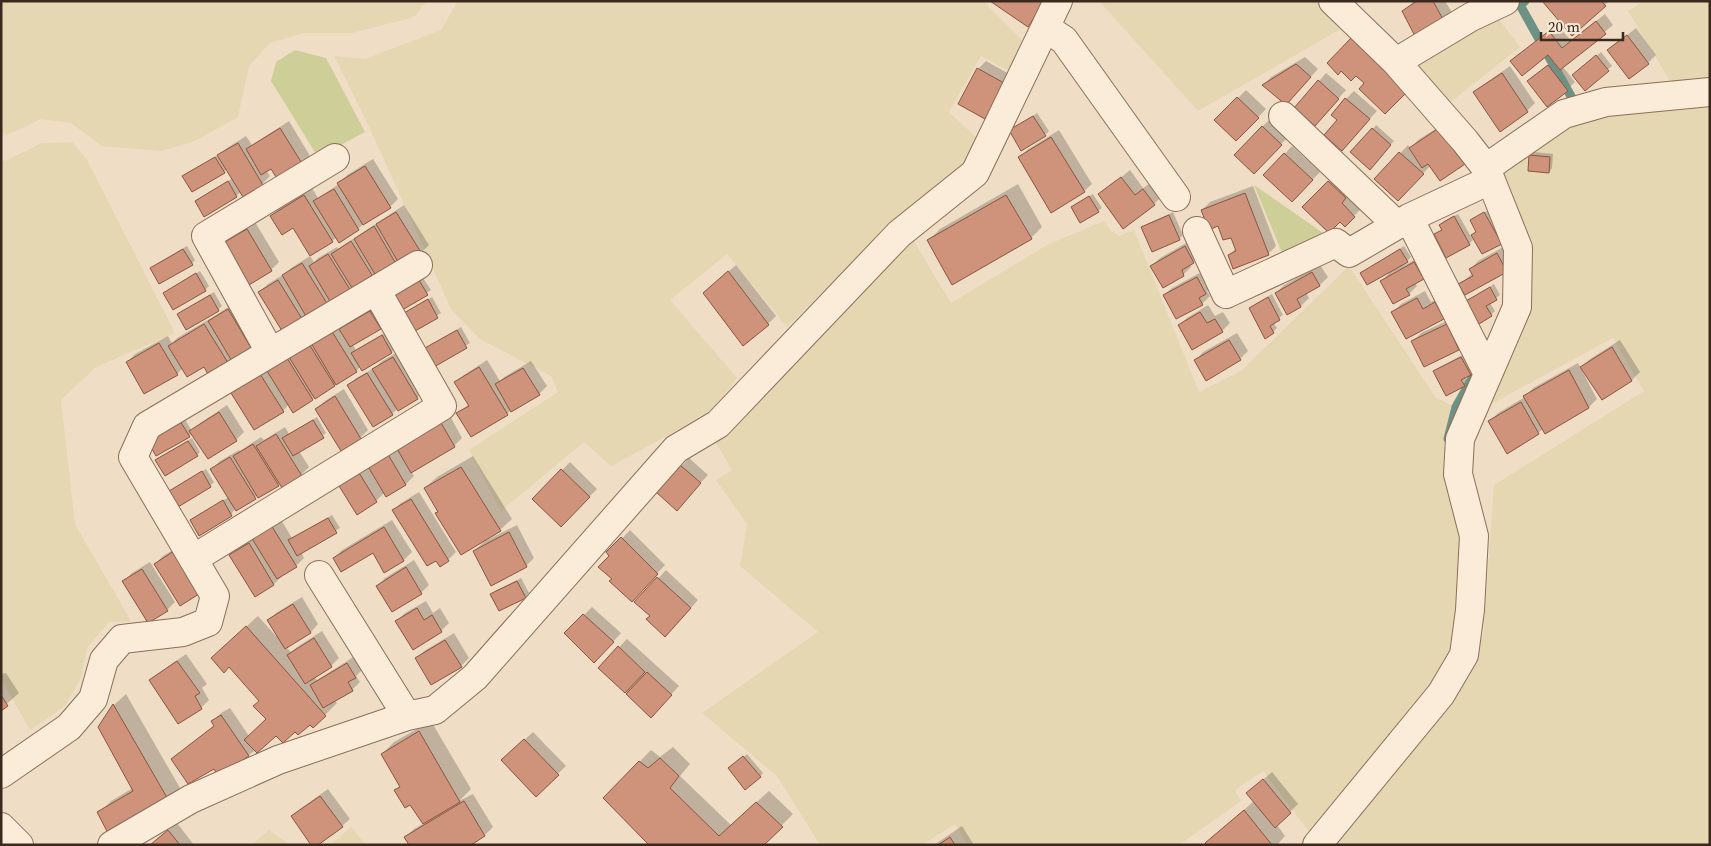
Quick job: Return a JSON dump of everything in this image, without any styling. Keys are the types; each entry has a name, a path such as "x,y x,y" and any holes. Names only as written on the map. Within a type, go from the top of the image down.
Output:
{"street":[{"path":"112,845 192,799 278,760 407,716 435,710 475,677 676,449 718,424 899,234 975,173 1058,1"},
{"path":"1317,845 1441,694 1464,655 1470,610 1474,536 1458,474 1460,440 1517,307 1518,248 1488,174 1466,141 1396,62 1333,1"},
{"path":"1396,62 1472,17 1505,1"},
{"path":"1046,28 1064,40 1176,197"},
{"path":"1197,231 1226,294 1336,243 1349,253 1488,174 1564,114 1606,102 1710,92"},
{"path":"1283,116 1403,221 1475,347 1488,374"},
{"path":"270,352 206,236 335,158"},
{"path":"1,774 69,727 93,699 104,660 122,639 183,632 208,622 215,596 133,457 147,426 418,265"},
{"path":"193,559 442,406 376,290"},
{"path":"319,575 407,716"},
{"path":"1,827 19,845"}],"shaded area":[{"path":"1,1 427,1 414,17 352,33 304,33 270,43 249,66 238,117 195,141 161,151 102,146 71,123 41,119 7,135 1,131"},
{"path":"458,1 983,1 1024,42 1011,72 981,56 949,112 977,138 962,167 892,224 787,327 727,254 670,300 737,378 715,407 667,436 611,466 584,442 501,511 469,450 558,392 551,376 480,339 451,309 372,133 334,56 365,59 441,30"},
{"path":"1099,1 1320,1 1346,26 1198,111"},
{"path":"1644,1 1710,1 1710,82 1673,86 1628,11"},
{"path":"1495,14 1520,47 1448,104 1413,64"},
{"path":"1710,100 1710,845 1329,845 1451,697 1483,637 1494,485 1644,391 1613,338 1482,409 1526,309 1497,170 1566,123 1611,110"},
{"path":"72,142 87,160 175,333 96,367 61,400 75,524 131,621 109,622 87,648 81,678 65,706 30,730 1,679 1,159 5,161 42,143"},
{"path":"1104,221 1111,231 1119,236 1134,230 1199,392 1241,371 1349,266 1436,398 1456,407 1448,433 1465,537 1457,647 1433,690 1313,837 1263,771 1235,790 1241,801 1179,845 968,845 955,824 922,845 820,845 777,776 702,713 818,632 740,566 747,524 716,480 732,470 713,438 910,235 951,303 1047,245"},
{"path":"351,827 366,845 330,845"},
{"path":"269,830 290,845 252,845"}],"green space":[{"path":"295,50 326,58 365,132 318,157 271,81 276,62"},
{"path":"1254,185 1326,235 1283,255"}],"building":[{"path":"990,1 1045,1 1028,27"},
{"path":"1417,1 1433,1 1445,23 1417,40 1402,11"},
{"path":"1542,1 1601,1 1606,6 1572,36"},
{"path":"1596,21 1606,34 1560,70 1548,55 1522,76 1510,61 1549,31 1562,48"},
{"path":"1627,35 1649,64 1629,79 1607,50"},
{"path":"1353,36 1408,91 1385,114 1359,89 1364,83 1356,76 1351,81 1341,71 1338,75 1327,63"},
{"path":"1596,55 1609,71 1585,91 1572,75"},
{"path":"1296,64 1311,77 1286,105 1262,85"},
{"path":"1548,65 1568,91 1547,107 1527,81"},
{"path":"977,68 1004,83 985,119 958,104"},
{"path":"1502,73 1528,112 1500,132 1473,92"},
{"path":"1318,80 1339,99 1315,126 1294,108"},
{"path":"1237,97 1259,118 1236,141 1214,120"},
{"path":"1345,98 1370,119 1342,151 1324,135 1337,120 1331,115"},
{"path":"1033,116 1046,136 1021,151 1009,130"},
{"path":"1262,126 1282,145 1254,174 1234,155"},
{"path":"280,128 306,170 281,185 271,169 261,175 246,149"},
{"path":"1372,128 1391,145 1370,170 1350,152"},
{"path":"1439,128 1452,148 1457,145 1468,162 1440,181 1428,164 1422,168 1409,148"},
{"path":"1051,137 1085,192 1051,213 1018,157"},
{"path":"238,143 263,185 243,197 217,155"},
{"path":"1399,152 1424,174 1398,201 1374,179"},
{"path":"1284,153 1313,180 1292,202 1263,175"},
{"path":"1529,155 1550,157 1549,173 1528,171"},
{"path":"215,157 225,173 192,192 182,176"},
{"path":"365,166 391,208 363,225 337,183"},
{"path":"1121,177 1135,195 1143,189 1155,205 1123,229 1098,194"},
{"path":"228,181 237,197 204,217 195,201"},
{"path":"1328,181 1346,198 1342,203 1355,217 1345,227 1340,222 1329,233 1302,207"},
{"path":"334,189 359,230 339,243 313,201"},
{"path":"1245,193 1269,255 1233,269 1228,255 1236,251 1231,238 1223,240 1218,226 1209,230 1201,210"},
{"path":"304,195 333,242 310,256 293,228 282,235 270,216"},
{"path":"1006,195 1032,239 952,285 927,240"},
{"path":"1089,196 1099,212 1080,223 1071,207"},
{"path":"396,212 422,254 401,267 376,224"},
{"path":"1484,212 1502,244 1482,254 1471,235 1476,232 1470,220"},
{"path":"1169,215 1180,240 1152,252 1141,227"},
{"path":"1454,216 1470,245 1446,258 1434,234 1442,230 1439,225"},
{"path":"374,226 399,269 379,281 354,239"},
{"path":"247,229 272,271 244,288 218,246"},
{"path":"351,241 377,283 357,296 331,254"},
{"path":"1185,246 1194,263 1182,270 1184,276 1163,288 1150,266"},
{"path":"183,249 193,265 159,284 150,268"},
{"path":"1400,249 1408,262 1367,285 1360,273"},
{"path":"1497,253 1507,272 1465,295 1458,284 1473,276 1469,269"},
{"path":"328,254 354,296 334,308 309,266"},
{"path":"1414,262 1424,279 1406,289 1410,295 1393,304 1380,281"},
{"path":"302,263 328,305 307,318 282,275"},
{"path":"728,271 769,325 743,346 703,293"},
{"path":"1312,272 1320,286 1297,299 1301,307 1287,315 1275,293"},
{"path":"196,273 206,291 173,310 163,293"},
{"path":"417,277 428,295 397,313 387,295"},
{"path":"1197,277 1206,294 1199,298 1203,305 1176,319 1163,295"},
{"path":"278,280 304,322 284,334 258,292"},
{"path":"1490,287 1497,300 1486,306 1492,316 1479,324 1466,301"},
{"path":"210,295 219,311 186,330 177,314"},
{"path":"1268,297 1280,320 1270,326 1274,333 1265,339 1249,308"},
{"path":"1417,298 1423,309 1435,302 1444,319 1406,339 1391,312"},
{"path":"428,299 438,318 408,335 397,317"},
{"path":"228,309 253,351 233,363 208,321"},
{"path":"370,311 381,329 350,347 339,329"},
{"path":"1200,312 1207,323 1215,319 1223,332 1192,350 1178,325"},
{"path":"204,324 230,366 210,378 204,367 187,377 168,346"},
{"path":"1447,324 1459,350 1424,367 1411,341"},
{"path":"331,330 357,372 336,385 311,343"},
{"path":"457,330 467,348 434,367 423,349"},
{"path":"382,335 392,353 362,371 351,353"},
{"path":"1229,340 1241,360 1206,381 1194,360"},
{"path":"159,343 178,375 144,394 126,362"},
{"path":"309,344 335,386 315,399 289,357"},
{"path":"1612,347 1632,381 1602,400 1580,367"},
{"path":"393,357 418,399 398,411 372,369"},
{"path":"1461,357 1471,375 1461,380 1465,386 1446,396 1433,371"},
{"path":"287,358 313,400 293,413 267,371"},
{"path":"479,367 508,415 471,437 456,413 469,406 454,382"},
{"path":"523,368 540,395 511,412 495,384"},
{"path":"1569,370 1589,408 1545,434 1523,396"},
{"path":"367,373 393,415 373,427 347,385"},
{"path":"260,374 284,412 254,430 231,393"},
{"path":"335,396 361,439 341,451 315,409"},
{"path":"1521,402 1539,434 1507,454 1488,421"},
{"path":"219,412 237,441 208,459 189,431"},
{"path":"313,420 324,438 293,456 282,438"},
{"path":"180,421 190,437 156,456 147,440"},
{"path":"440,421 455,447 411,473 396,447"},
{"path":"276,434 302,476 282,488 256,446"},
{"path":"188,441 198,456 165,476 155,460"},
{"path":"253,444 279,486 258,498 233,456"},
{"path":"386,451 406,485 386,497 366,463"},
{"path":"230,457 256,499 236,511 210,469"},
{"path":"680,465 701,483 677,511 656,492"},
{"path":"461,467 501,531 461,555 435,513 438,512 424,488"},
{"path":"356,468 377,502 357,515 336,481"},
{"path":"561,469 590,497 561,527 532,499"},
{"path":"202,471 211,487 178,507 169,491"},
{"path":"411,499 449,561 440,567 436,561 427,566 392,510"},
{"path":"223,500 232,516 199,536 190,520"},
{"path":"328,518 337,533 297,556 288,540"},
{"path":"271,525 297,567 277,579 251,537"},
{"path":"384,527 404,561 384,573 373,553 341,572 333,558"},
{"path":"509,532 527,567 491,586 473,551"},
{"path":"621,537 658,574 632,602 609,581 612,579 598,567 609,556 606,552"},
{"path":"249,543 274,585 255,597 229,555"},
{"path":"174,551 199,594 180,606 154,564"},
{"path":"406,567 422,594 392,612 376,586"},
{"path":"142,569 168,611 148,623 122,581"},
{"path":"657,577 691,608 665,637 646,619 650,616 634,602"},
{"path":"517,581 526,598 499,611 490,594"},
{"path":"293,604 311,633 285,649 267,620"},
{"path":"417,608 424,620 432,615 442,632 413,650 395,621"},
{"path":"583,614 614,642 594,663 564,633"},
{"path":"246,626 326,716 313,728 310,725 298,735 295,732 283,743 276,736 257,753 244,740 266,719 253,706 259,701 229,667 224,673 211,658"},
{"path":"314,638 332,667 305,684 287,655"},
{"path":"445,640 462,667 431,685 415,658"},
{"path":"618,646 645,672 625,693 598,668"},
{"path":"177,661 200,693 195,696 202,709 178,724 149,680"},
{"path":"347,663 356,678 348,682 353,691 323,708 310,685"},
{"path":"647,672 672,695 651,718 626,694"},
{"path":"1,695 8,706 1,711"},
{"path":"113,704 169,801 109,835 97,812 133,791 98,727"},
{"path":"221,715 249,756 218,776 214,769 188,784 171,759 214,726 211,721"},
{"path":"419,731 460,802 423,824 410,805 405,808 394,790 400,787 381,754"},
{"path":"524,739 559,775 536,797 501,760"},
{"path":"743,756 761,777 745,790 728,768"},
{"path":"660,758 679,776 670,788 719,836 756,802 783,827 764,845 649,845 603,798 639,761 648,768"},
{"path":"1263,779 1291,813 1275,828 1246,793"},
{"path":"320,796 343,827 318,845 311,845 291,816"},
{"path":"464,801 485,836 471,845 409,845 404,837"},
{"path":"1244,810 1272,845 1206,845 1205,843"},
{"path":"168,830 180,845 150,845"},
{"path":"950,837 955,845 938,845"}],"waterway":[{"path":"1525,1 1520,5 1577,107"},
{"path":"1448,439 1456,407 1473,377"}]}
